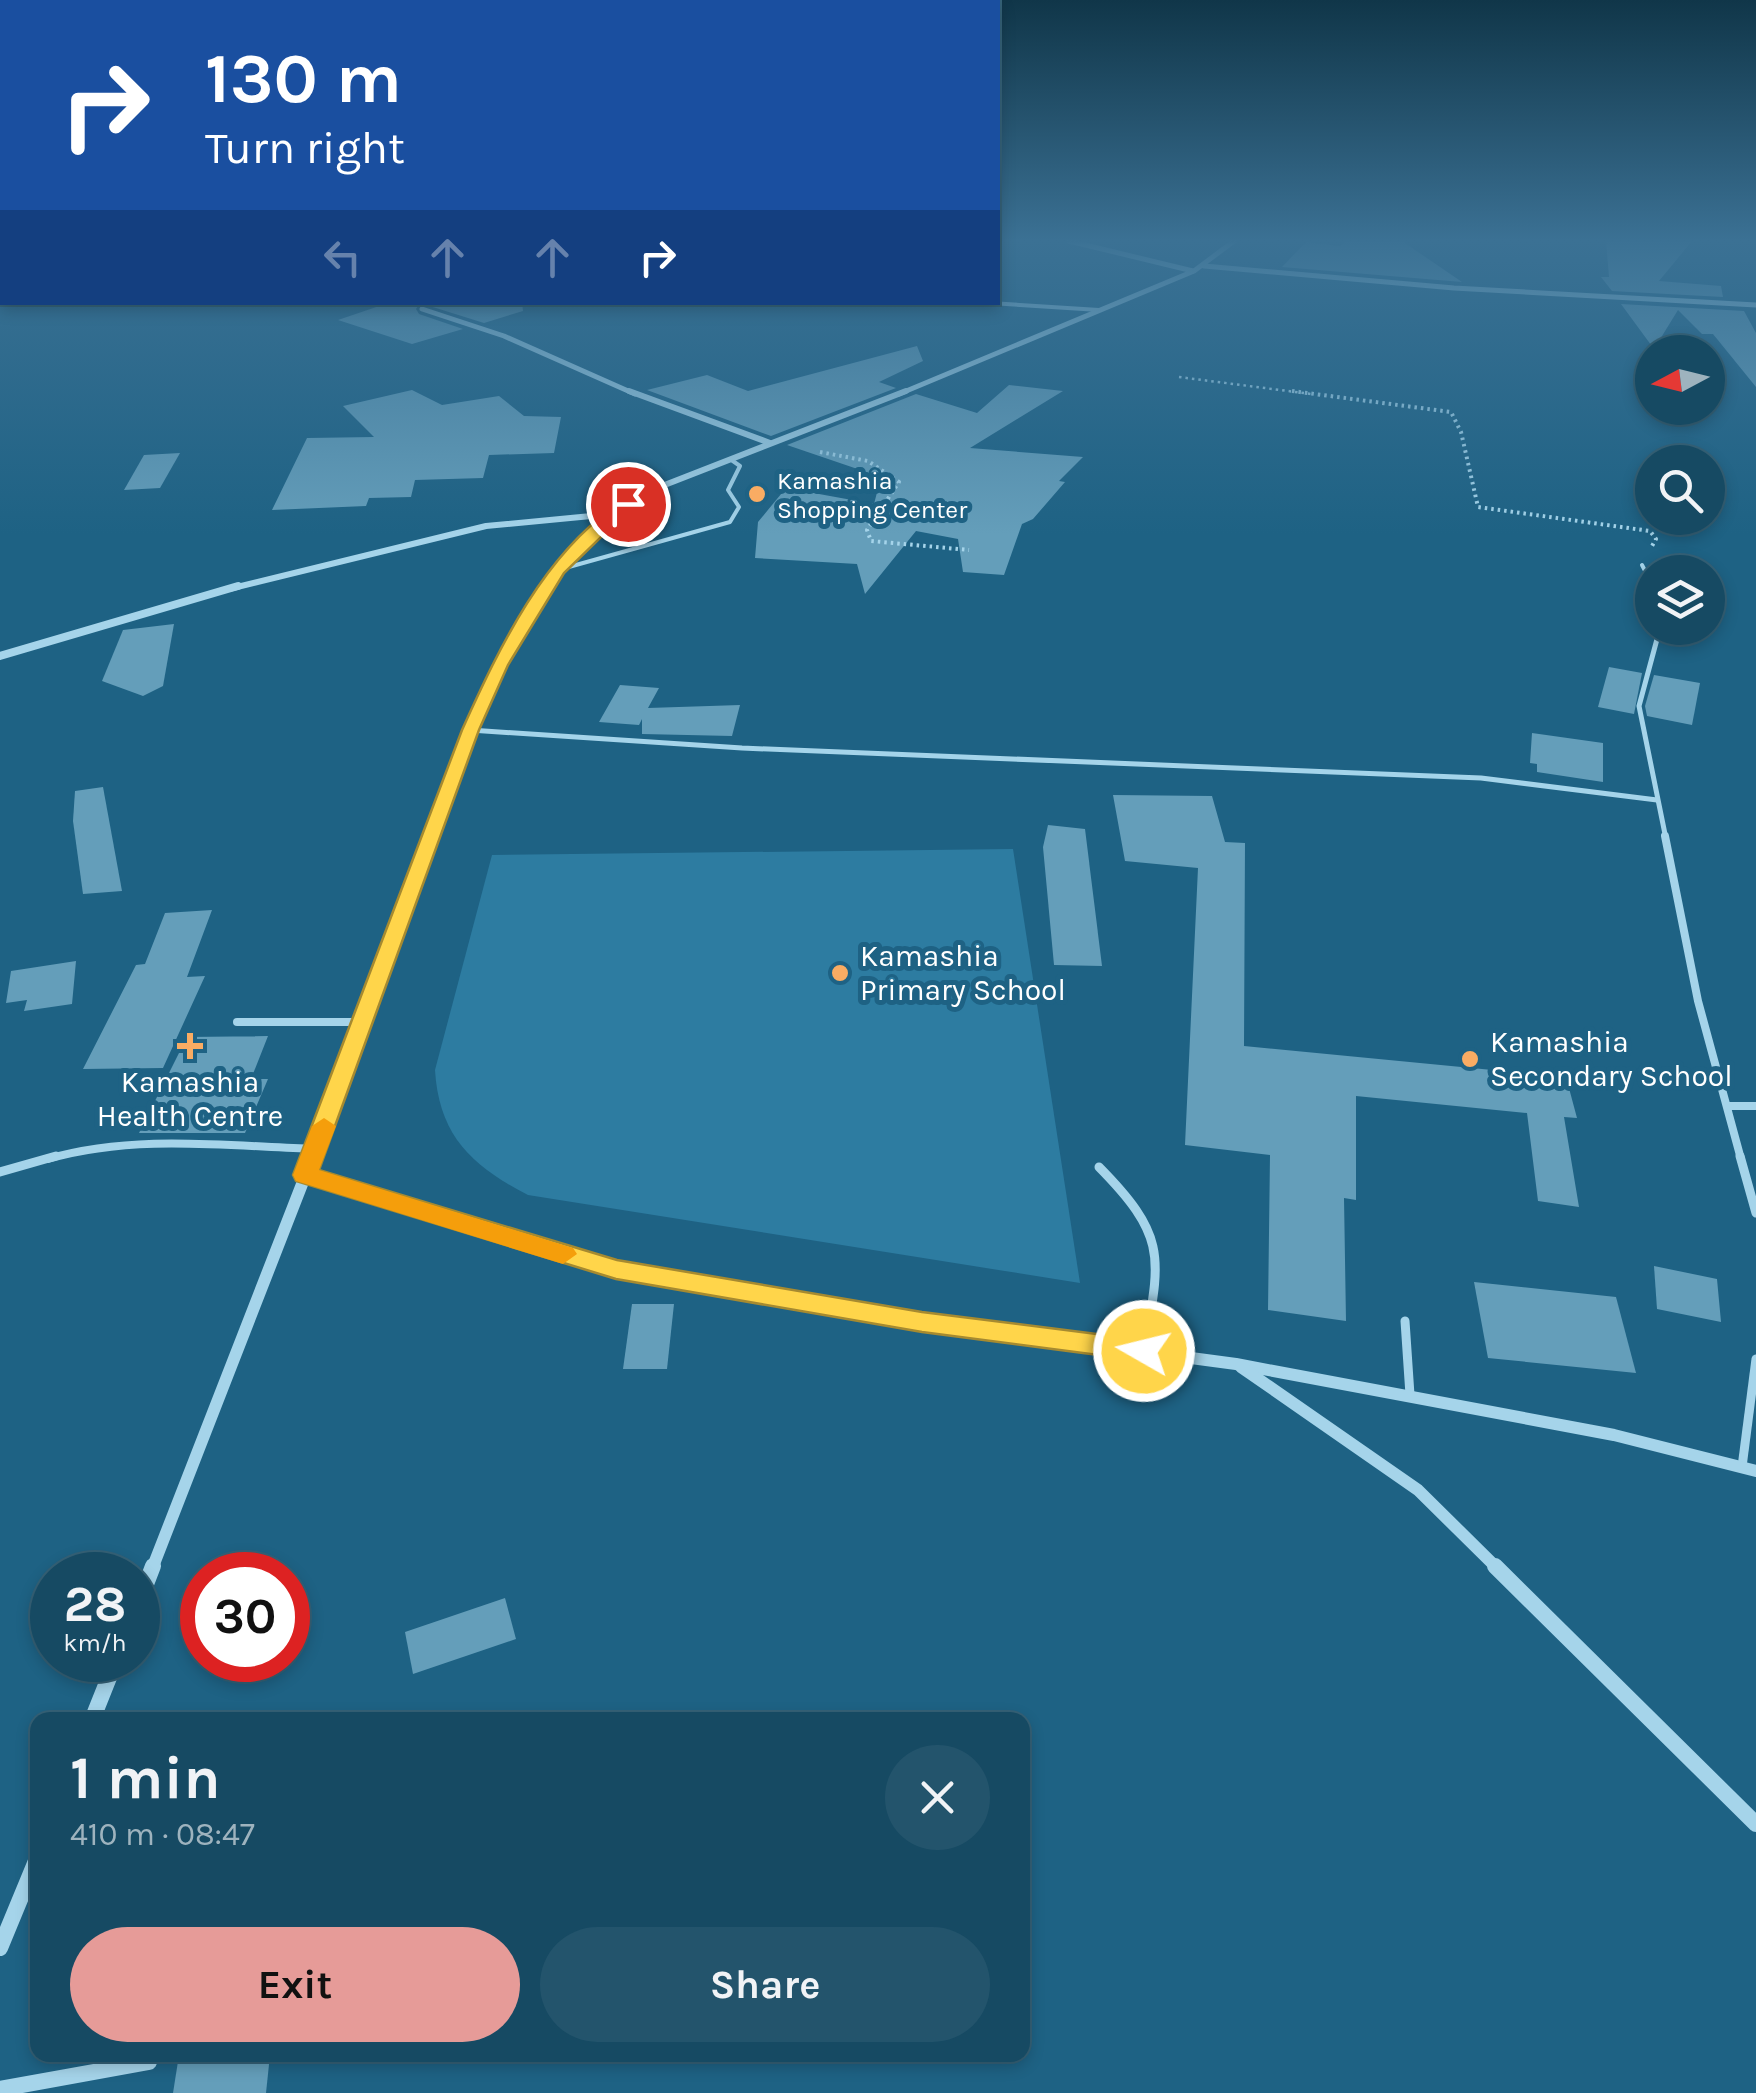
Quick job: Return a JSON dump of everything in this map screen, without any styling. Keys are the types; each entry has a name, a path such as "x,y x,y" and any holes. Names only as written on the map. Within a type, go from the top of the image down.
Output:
{"street":[{"path":"510,339 630,392 776,441"},
{"path":"159,1552 315,1149 470,730 500,665 558,570 612,514 662,486 1028,339"},
{"path":"0,656 191,598 408,544 540,520 612,514"},
{"path":"305,1175 616,1270 922,1322 1236,1364 1410,1394 1614,1435 1756,1471"},
{"path":"1236,1364 1418,1490 1756,1824"},
{"path":"95,1712 107,1682"},
{"path":"0,1948 30,1875"},
{"path":"0,2089 149,2062"}],"lane":[{"path":"558,570 730,522 739,507 728,490 740,466 730,459"},
{"path":"1655,645 1639,706 1698,1001 1756,1213"},
{"path":"470,730 742,748 1480,778 1658,800"},
{"path":"237,1022 362,1022"},
{"path":"1728,1106 1756,1106"},
{"path":"0,1172 85,1148 158,1143 315,1149"},
{"path":"1099,1167 1143,1211 1154,1229 1158,1260 1144,1351"},
{"path":"1405,1321 1410,1394"},
{"path":"1742,1467 1756,1360"}],"path":[{"path":"1180,377 1451,412 1461,432 1474,504 1485,509 1655,532 1656,539 1647,555"},
{"path":"776,441 868,461 900,482 867,530 871,541 969,550"}],"shaded area":[{"path":"1013,849 1080,1283 528,1195 490,1173 451,1131 443,1113 435,1070 492,855"}],"building":[{"path":"396,339 430,339 412,344"},
{"path":"1725,339 1756,339 1756,387 1725,349"},
{"path":"917,346 923,361 879,382 896,388 771,436 647,390 707,375 748,391"},
{"path":"1009,385 1063,391 970,448 1083,457 1059,481 1065,482 1033,519 1022,524 1004,575 963,572 958,539 916,531 865,594 857,564 755,558 758,522 786,488 874,504 881,477 787,445 916,394 977,413"},
{"path":"412,390 442,405 499,396 524,416 561,417 554,453 489,455 483,478 415,480 411,497 369,498 366,506 272,510 307,438 374,437 343,406"},
{"path":"180,453 160,488 124,490 144,455"},
{"path":"174,624 163,686 143,696 102,681 123,630"},
{"path":"1609,667 1642,673 1634,714 1598,707"},
{"path":"1654,675 1700,683 1692,725 1647,716 1645,706"},
{"path":"620,685 659,688 648,708 740,705 732,736 642,734 642,719 639,725 599,722"},
{"path":"1532,733 1603,743 1603,782 1537,772 1537,764 1530,763"},
{"path":"103,787 122,891 83,894 73,821 75,791"},
{"path":"1113,795 1212,796 1225,842 1245,843 1244,1046 1566,1077 1577,1118 1564,1117 1579,1207 1538,1201 1527,1113 1356,1096 1356,1200 1344,1198 1346,1321 1268,1310 1270,1155 1185,1145 1198,868 1125,861"},
{"path":"1048,825 1085,829 1102,966 1054,965 1043,847"},
{"path":"212,910 187,977 205,976 163,1068 83,1069 136,965 145,964 165,913"},
{"path":"76,961 72,1004 24,1011 27,1000 6,1003 11,971"},
{"path":"268,1036 251,1079 268,1079 245,1133 139,1133 187,1037"},
{"path":"1654,1266 1717,1279 1721,1322 1657,1309"},
{"path":"1474,1282 1616,1297 1636,1373 1488,1358"},
{"path":"632,1304 674,1304 667,1369 623,1369"},
{"path":"505,1598 516,1639 413,1674 405,1632"},
{"path":"178,2062 269,2062 266,2093 173,2093"}],"slow traffic":[{"path":"324,1126 305,1175 563,1254"}],"place":[{"name":"Kamashia Shopping Center","path":"757,494"},
{"name":"Kamashia Primary School","path":"840,973"},
{"name":"Kamashia Health Centre","path":"190,1046"},
{"name":"Kamashia Secondary School","path":"1470,1059"}],"route":[{"path":"628,504 612,514 558,570 500,665 470,730 305,1175 616,1270 922,1322 1144,1351"}]}
